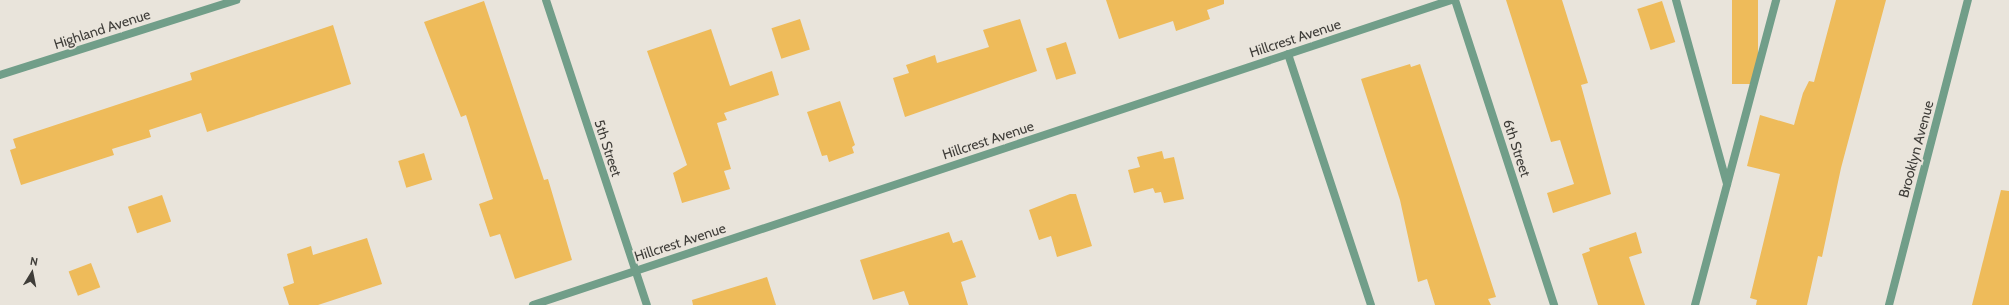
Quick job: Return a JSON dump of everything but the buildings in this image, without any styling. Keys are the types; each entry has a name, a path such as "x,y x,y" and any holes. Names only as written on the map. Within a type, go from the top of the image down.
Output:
{"street":[{"name":"Highland Avenue","path":"0,75 236,0"},
{"name":"5th Street","path":"546,0 646,305"},
{"name":"Hillcrest Avenue","path":"533,305 1451,0"},
{"name":"6th Street","path":"1455,0 1554,305"},
{"path":"1676,0 1727,185"},
{"path":"1695,305 1776,0"},
{"name":"Brooklyn Avenue","path":"1889,305 1968,0"},
{"path":"1288,54 1371,305"}]}
